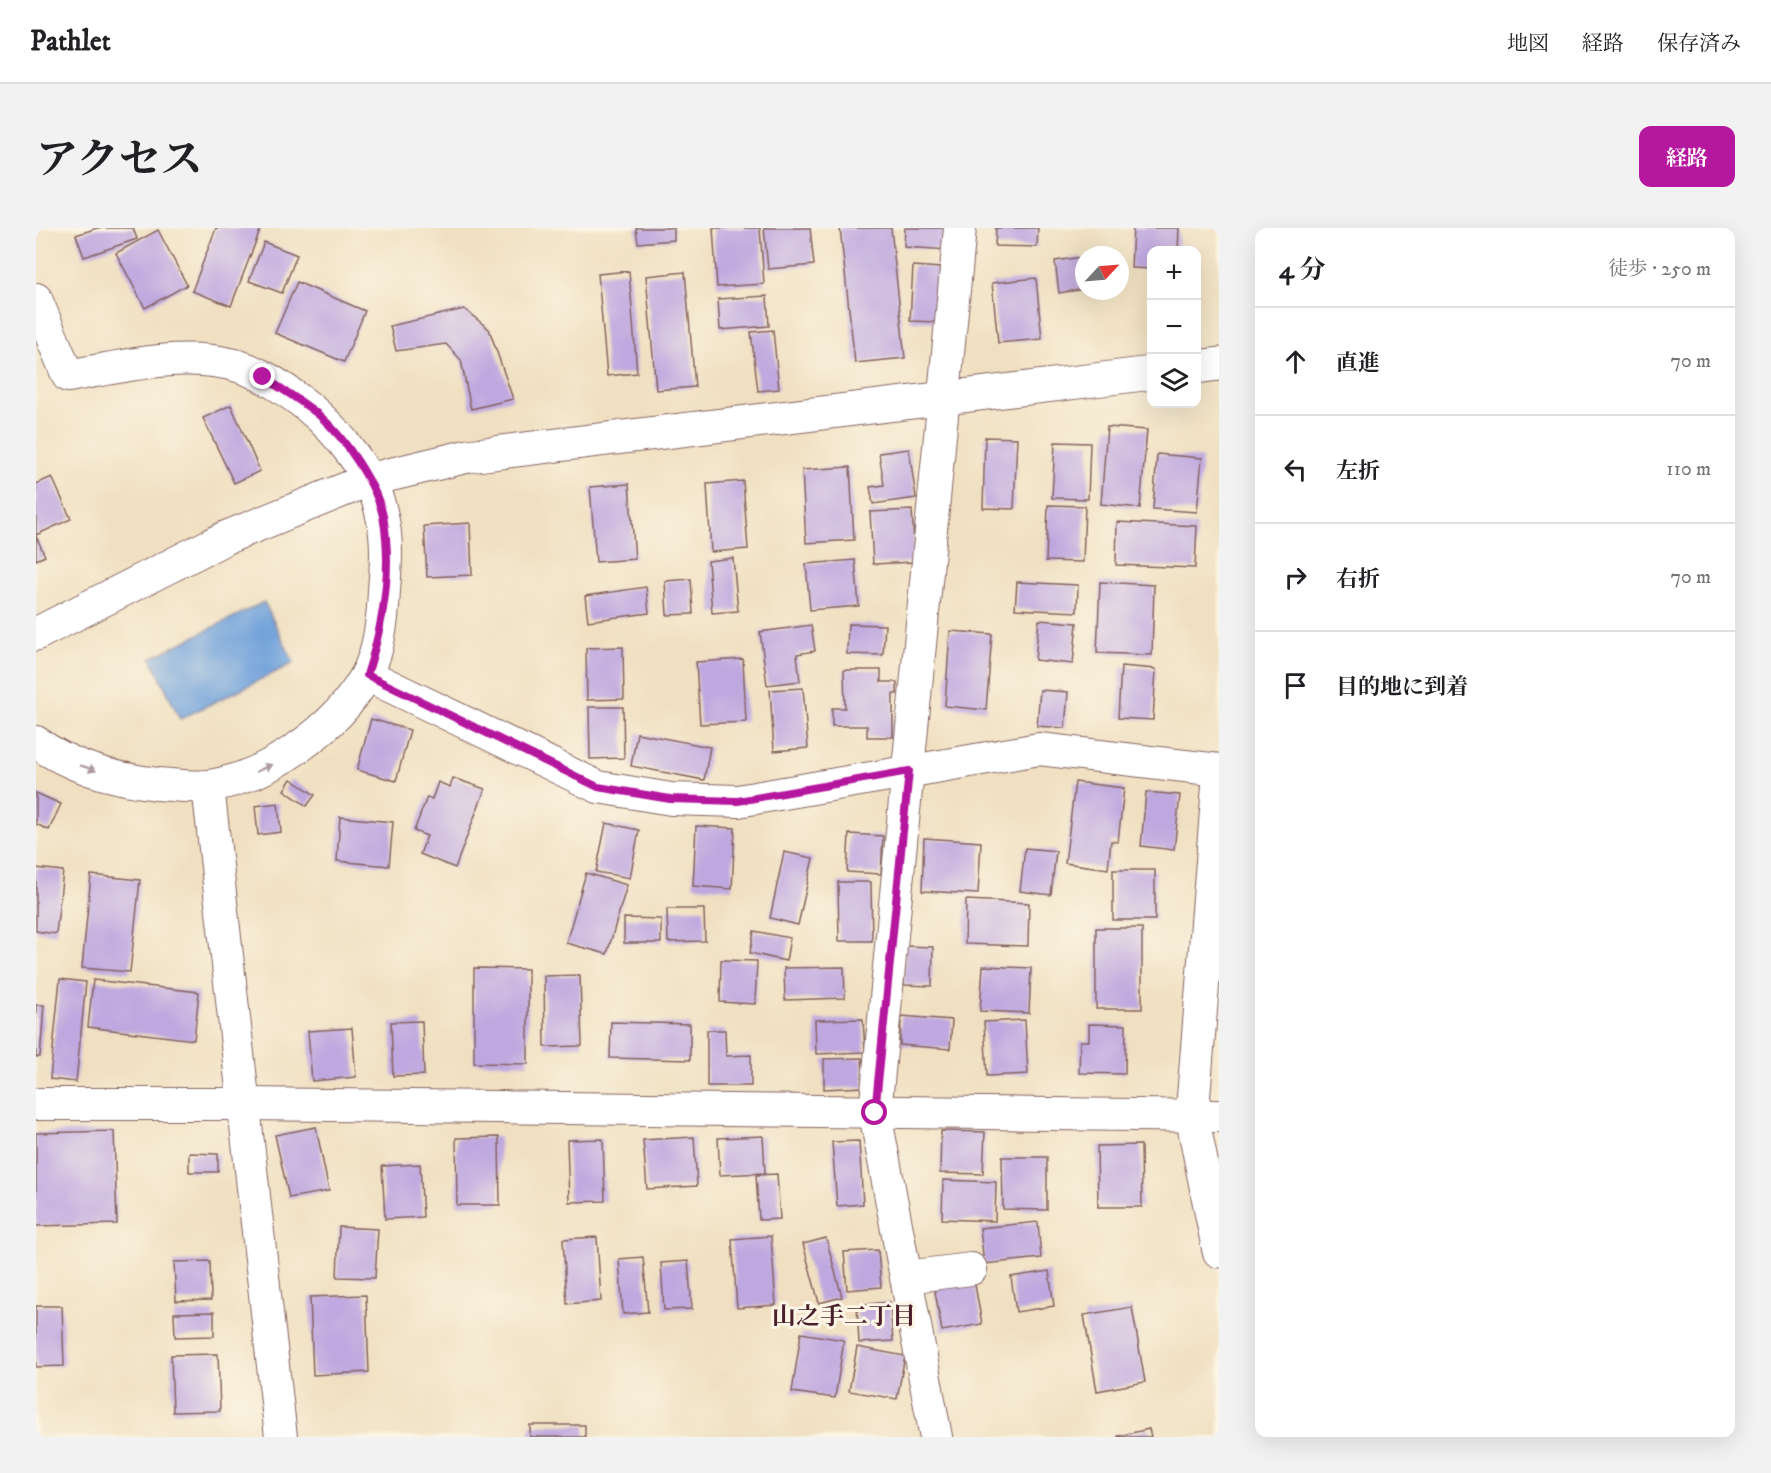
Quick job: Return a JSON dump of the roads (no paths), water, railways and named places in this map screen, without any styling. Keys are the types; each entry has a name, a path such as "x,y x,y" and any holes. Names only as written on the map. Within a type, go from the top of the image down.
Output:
{"street":[{"path":"936,1437 875,1113 960,228"},
{"path":"36,299 68,376 144,363 197,359 232,364 263,377 296,398 321,417 347,445 368,480 382,514 387,546 384,609 367,675 351,698 331,720 294,751 250,774 208,786 189,786 141,782 104,773 70,762 36,742"},
{"path":"1201,366 1219,364"},
{"path":"36,634 225,538 368,480 468,456 1147,374"},
{"path":"367,675 598,787 670,799 738,801 1039,748 1219,770"},
{"path":"1219,780 1206,1116 1219,1251"},
{"path":"208,786 281,1437"},
{"path":"36,1104 243,1104 1206,1116"},
{"path":"906,1277 971,1269"}],"water":[{"path":"264,602 294,663 180,719 151,658"}],"district":[{"name":"山之手二丁目","path":"844,1316"}]}
